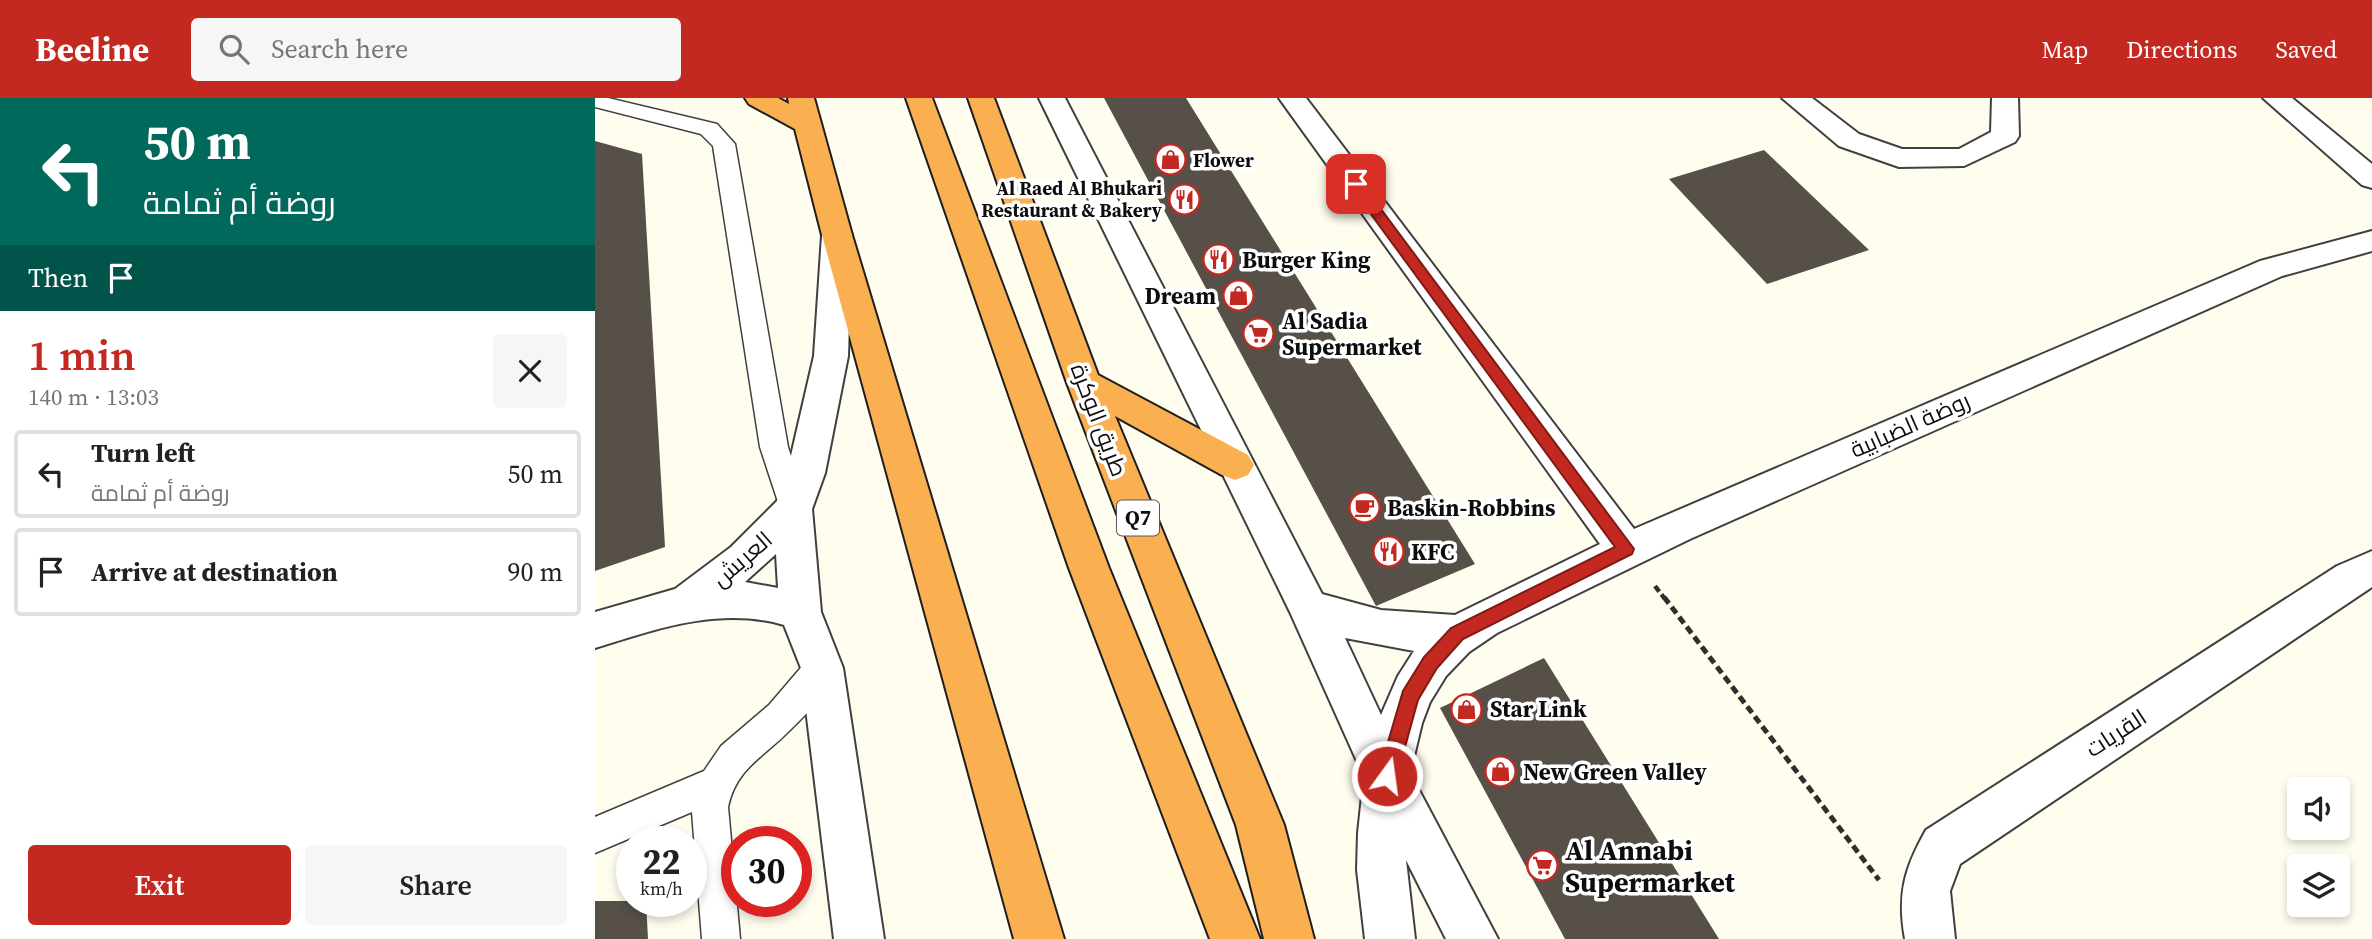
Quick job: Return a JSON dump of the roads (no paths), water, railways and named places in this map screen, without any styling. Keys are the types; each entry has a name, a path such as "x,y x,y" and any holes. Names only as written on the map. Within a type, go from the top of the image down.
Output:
{"highway":[{"path":"758,98 805,111 837,235 1039,939"},
{"path":"919,98 1089,568 1235,939"},
{"name":"طريق الوكرة","path":"981,98 1084,383 1260,825 1289,939"},
{"path":"1084,383 1235,466"}],"street":[{"path":"1052,98 1308,607 1387,776 1473,939"},
{"path":"1292,98 1626,549"},
{"path":"1795,98 1849,140 1899,158 1964,157 2005,136 2005,98"},
{"path":"2276,98 2372,179"},
{"path":"837,235 831,356 806,473 793,509 800,612 822,668 859,939"},
{"name":"روضة الضبابية","path":"1387,776 1409,697 1431,663 1457,633 1626,549 2271,268 2372,241"},
{"name":"العريش","path":"685,603 729,574 765,542 793,509"},
{"name":"القريات","path":"1930,939 1924,912 1927,873 1943,847 2351,578 2372,568"},
{"name":"العريش","path":"595,630 685,603 718,598 749,598 800,612"},
{"name":"روضة الضبابية","path":"1308,607 1341,621 1379,630 1418,635 1457,633"},
{"path":"1387,776 1379,837 1382,902 1390,939"}],"lane":[{"path":"595,101 709,129 724,144 774,447 793,509"},
{"path":"721,939 709,807 713,785 725,764 775,722 822,668"},
{"path":"595,835 713,785"}],"place":[{"name":"Flower","path":"1170,160"},
{"name":"Al Raed Al Bhukari Restaurant & Bakery","path":"1185,199"},
{"name":"Burger King","path":"1219,260"},
{"name":"Dream","path":"1239,296"},
{"name":"Al Sadia Supermarket","path":"1259,334"},
{"name":"Baskin-Robbins","path":"1364,508"},
{"name":"KFC","path":"1388,552"},
{"name":"Star Link","path":"1467,709"},
{"name":"New Green Valley","path":"1500,772"},
{"name":"Al Annabi Supermarket","path":"1542,866"}]}
